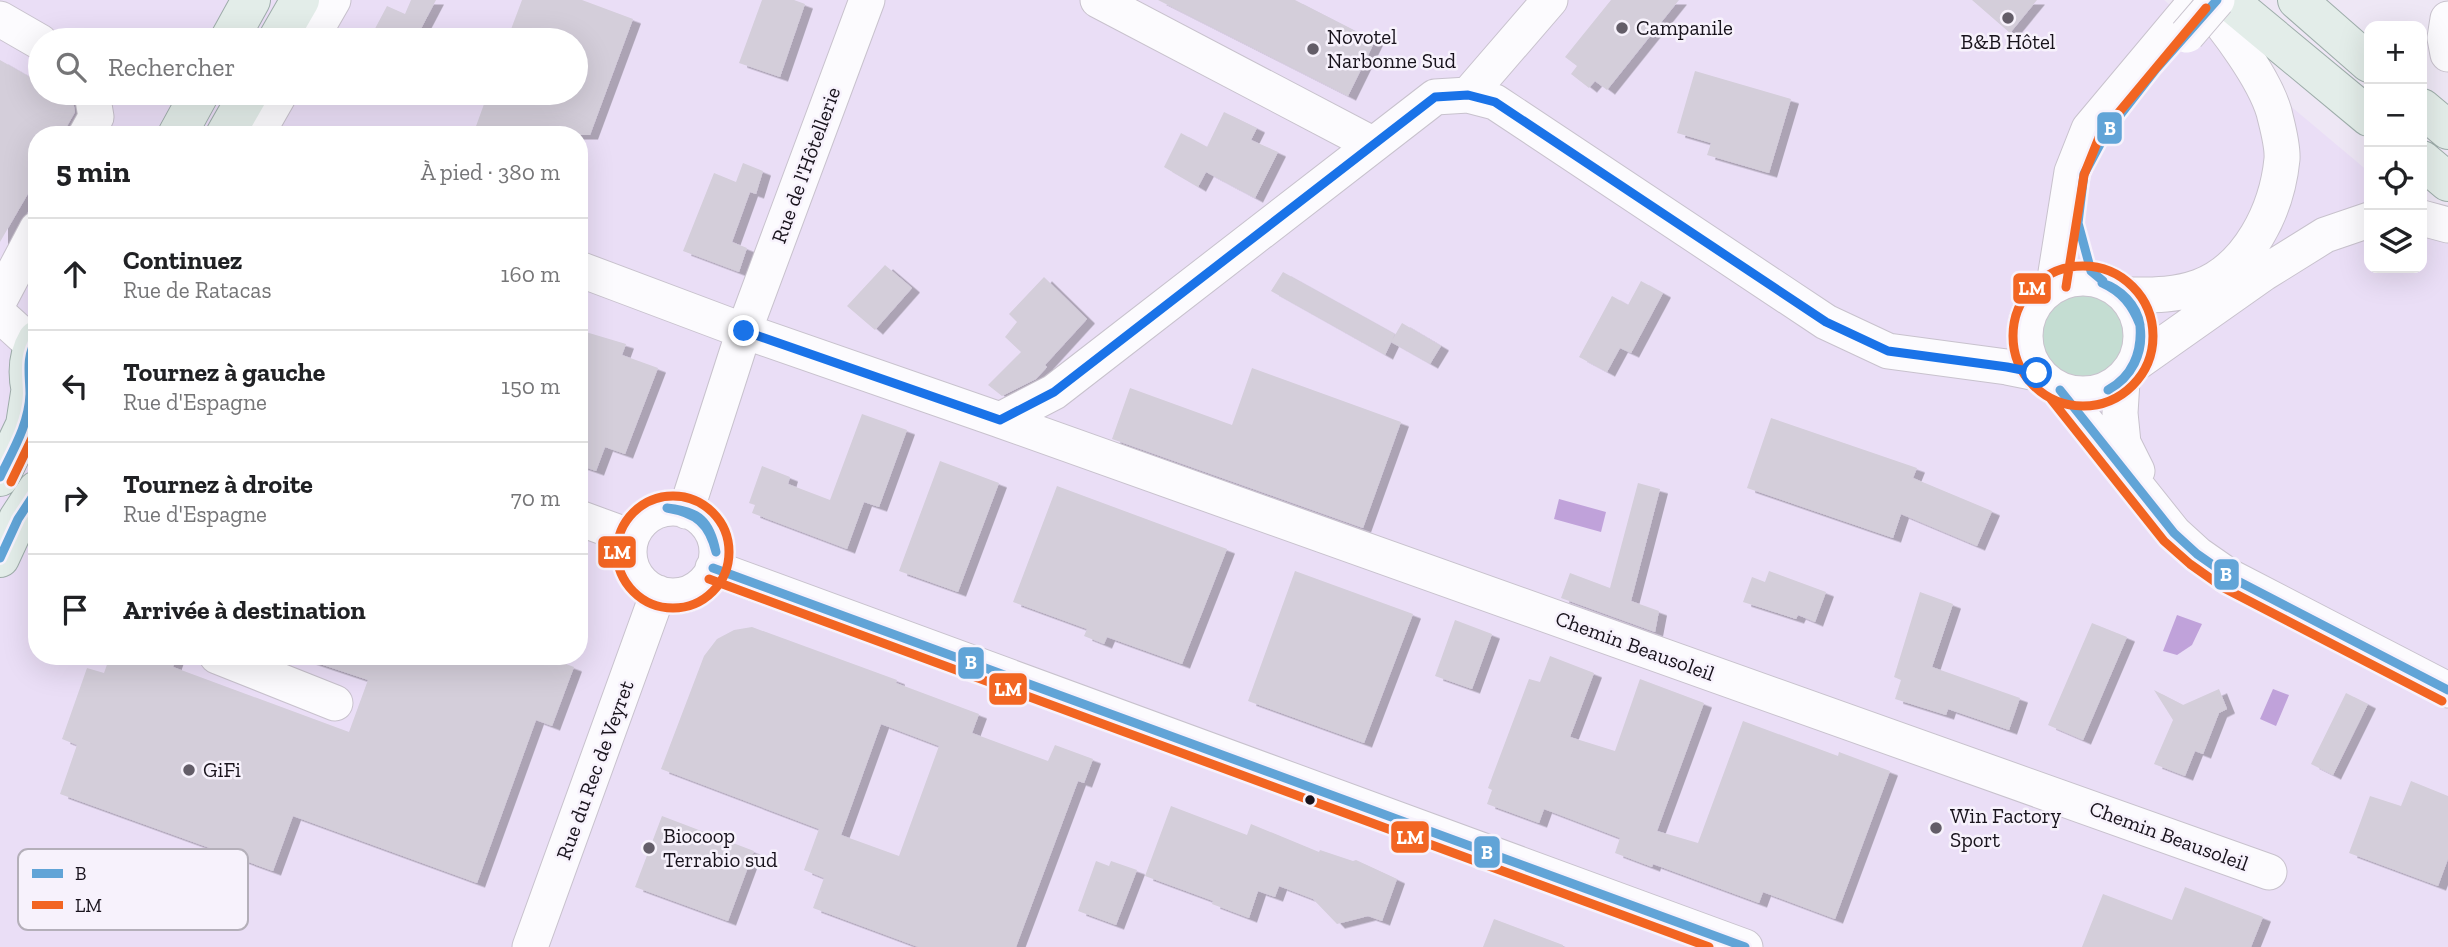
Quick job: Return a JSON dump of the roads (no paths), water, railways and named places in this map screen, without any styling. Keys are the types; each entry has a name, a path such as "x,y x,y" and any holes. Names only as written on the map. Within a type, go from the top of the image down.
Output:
{"main road":[{"path":"236,28 251,0"},
{"path":"284,28 299,0"},
{"path":"2228,0 2364,113"},
{"path":"2297,0 2364,59"},
{"path":"182,126 193,105"},
{"path":"230,126 241,105"},
{"path":"2427,112 2448,130"},
{"path":"2427,164 2448,182"},
{"path":"0,477 28,416"},
{"path":"0,558 28,504"}],"street":[{"path":"317,28 333,0"},
{"name":"Rue de l'Hôtellerie","path":"744,331 867,0"},
{"path":"1098,0 1372,144"},
{"path":"1468,95 1550,0"},
{"path":"2054,285 2072,172 2089,129 2190,15 2217,0"},
{"path":"2152,503 2123,443 2120,413 2129,372 2142,342 2140,323 2114,288 2091,271 2078,223 2084,174 2106,133 2156,69 2190,15"},
{"path":"2190,15 2227,28 2257,77 2273,110 2282,157 2271,211 2239,263 2202,286 2173,295 2114,288 2076,278 2054,285 2041,296 2031,310 2025,326 2026,351 2048,382 2152,503 2174,533 2197,554 2230,576 2448,690"},
{"path":"0,19 28,35"},
{"path":"2448,19 2445,38 2448,54"},
{"path":"1000,420 1054,392 1435,97 1468,95 1495,102 1826,322 1888,351 2007,367 2048,382 2102,392 2294,254 2325,235 2364,222"},
{"path":"91,126 96,117 94,105"},
{"path":"261,126 273,105"},
{"path":"2427,219 2448,225"},
{"path":"0,299 28,246"},
{"name":"Chemin Beausoleil","path":"588,272 744,331 2269,872"},
{"path":"0,315 28,337"},
{"path":"1934,358 1990,345 2025,326"},
{"path":"686,511 744,331"},
{"path":"680,508 686,511 700,517 711,529 716,545 713,568 703,583 694,590 674,596 658,593 642,583 634,572 628,554 631,537 638,524 647,516 663,509 680,508"},
{"path":"588,521 631,537"},
{"path":"713,568 1745,947"},
{"name":"Rue du Rec de Veyret","path":"530,947 658,593"},
{"path":"240,665 335,703"}],"place":[{"name":"B&B Hôtel","path":"2008,18"},
{"name":"Campanile","path":"1622,28"},
{"name":"Novotel Narbonne Sud","path":"1313,49"},
{"name":"GiFi","path":"189,770"},
{"name":"Win Factory Sport","path":"1936,828"},
{"name":"Biocoop Terrabio sud","path":"649,848"}]}
